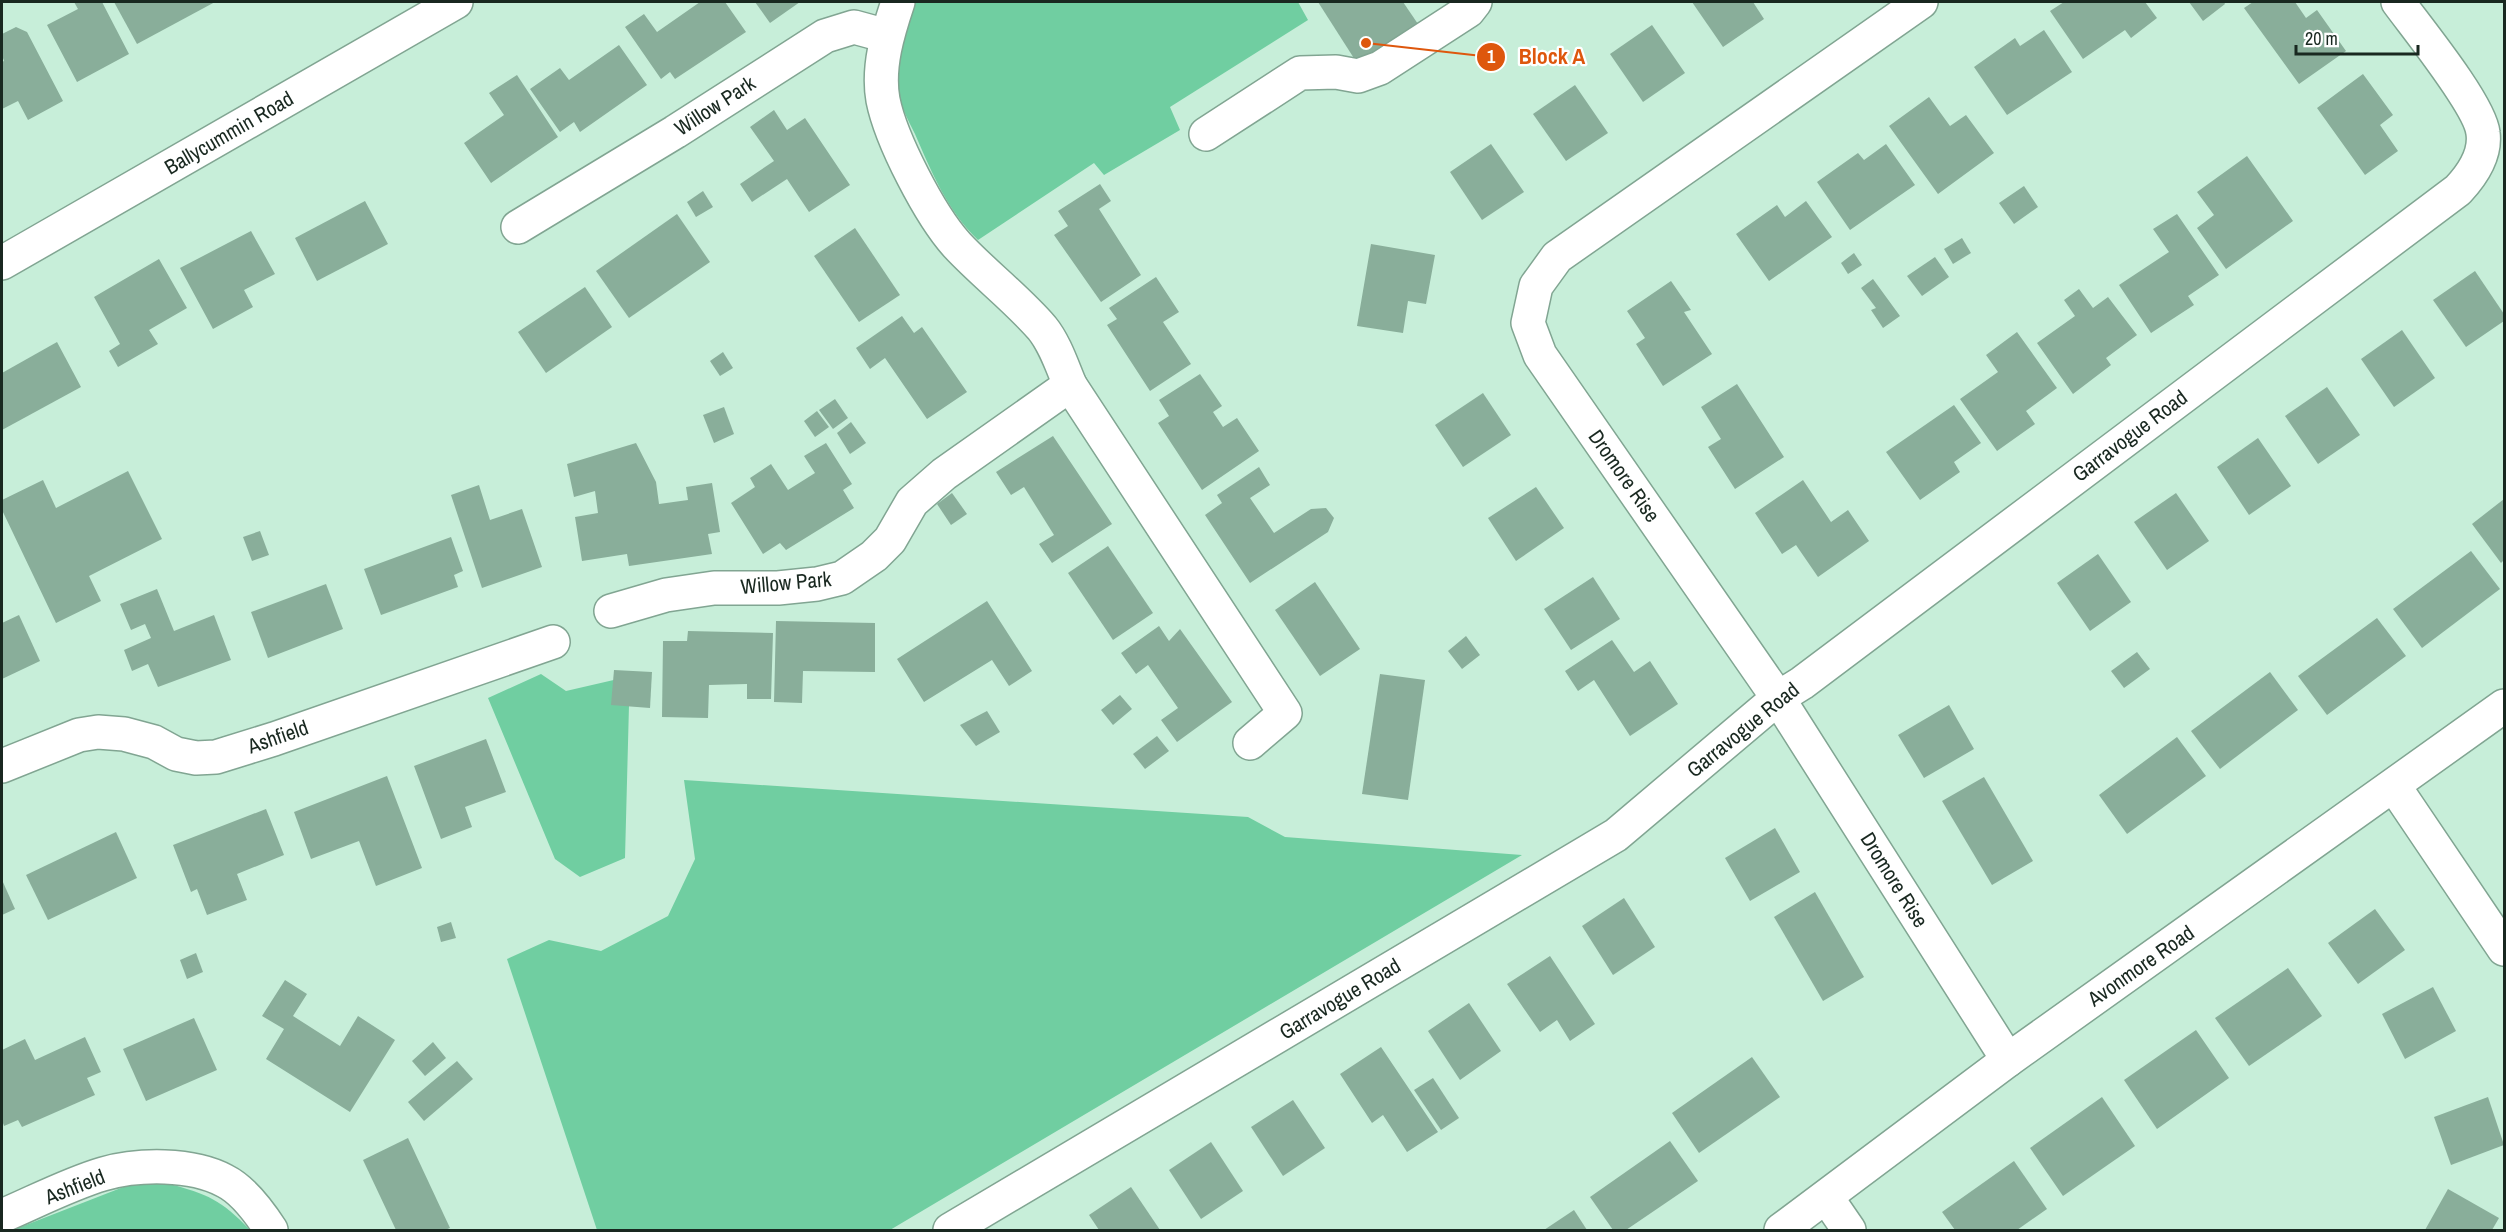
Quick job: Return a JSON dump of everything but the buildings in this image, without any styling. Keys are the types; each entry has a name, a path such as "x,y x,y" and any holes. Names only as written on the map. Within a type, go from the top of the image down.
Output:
{"street":[{"name":"Ballycummin Road","path":"2,263 456,2"},
{"path":"898,2 887,36 883,64 883,99 897,138 932,213 960,249 1042,329 1054,347 1070,385 1285,713 1250,743"},
{"path":"1206,134 1300,73 1336,72 1358,76 1380,68 1468,11 1475,2"},
{"name":"Dromore Rise","path":"1921,2 1557,257 1536,286 1528,323 1540,355 1778,698 2008,1060"},
{"name":"Garravogue Road","path":"950,1230 1616,835 1778,698 1811,676 2458,190 2473,173 2481,153 2484,133 2476,110 2398,2"},
{"name":"Willow Park","path":"518,227 675,132 825,36 854,27 887,36"},
{"name":"Willow Park","path":"611,611 666,595 714,588 788,587 817,584 842,578 874,556 890,540 912,502 944,474 1070,385"},
{"name":"Ashfield","path":"2,766 79,735 98,732 124,734 154,742 176,754 196,758 216,757 553,642"},
{"name":"Avonmore Road","path":"1781,1230 1827,1198 2008,1060 2505,706"},
{"path":"2394,786 2505,949"},
{"name":"Ashfield","path":"2,1216 104,1174 142,1168 185,1168 225,1181 258,1210 271,1230"},
{"path":"1827,1198 1849,1230"}],"green space":[{"path":"915,2 1298,2 1308,20 1170,107 1180,130 1104,175 1094,163 978,240 957,216 941,190 898,93 899,54"},
{"path":"541,674 566,691 618,679 629,705 625,858 580,877 555,859 488,698"},
{"path":"684,780 1248,817 1285,837 1522,855 890,1230 597,1230 507,959 549,940 601,951 668,916 695,859"},
{"path":"167,1183 213,1199 250,1230 13,1230 126,1186"}],"place":[{"name":"Block A","path":"1366,43"}]}
